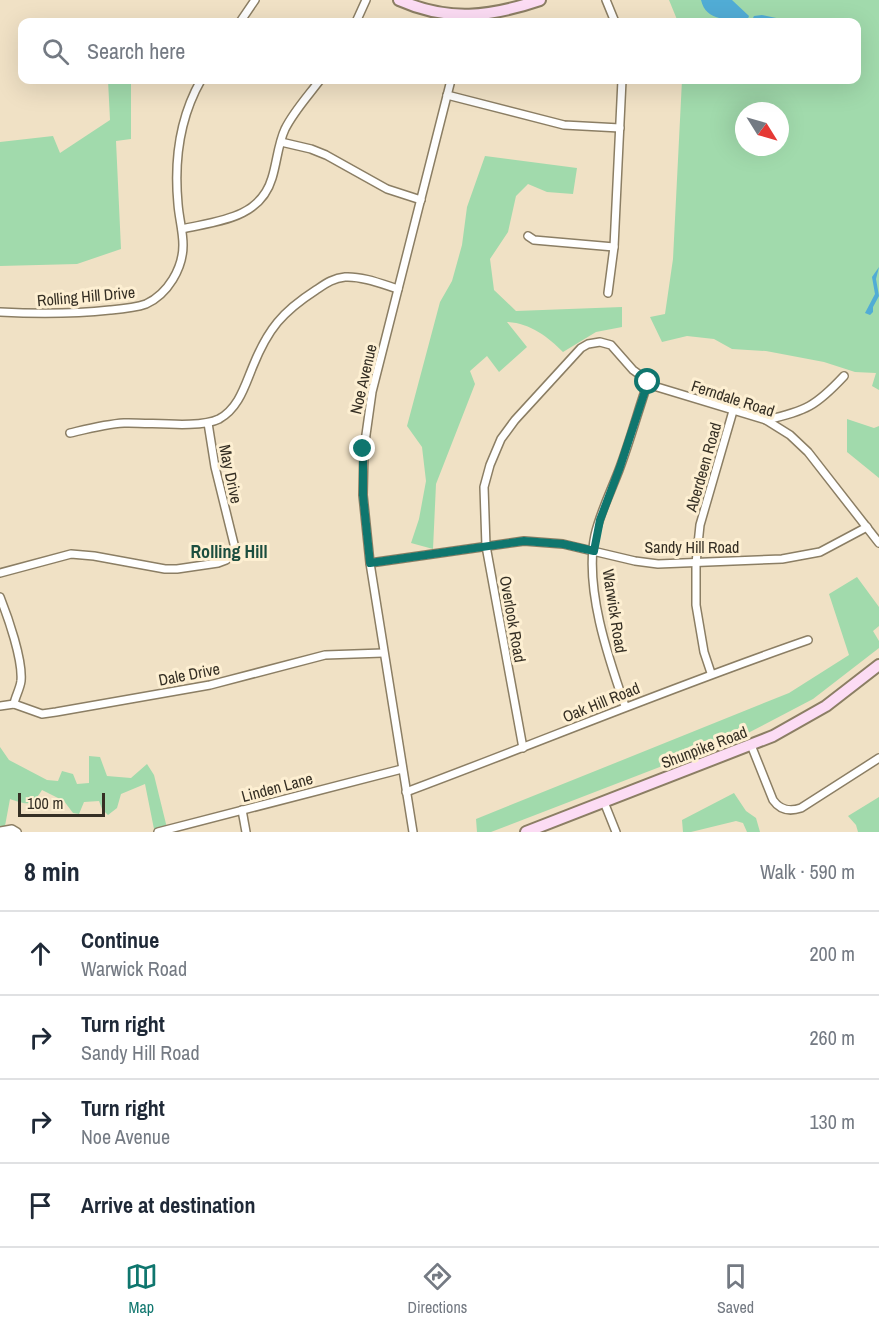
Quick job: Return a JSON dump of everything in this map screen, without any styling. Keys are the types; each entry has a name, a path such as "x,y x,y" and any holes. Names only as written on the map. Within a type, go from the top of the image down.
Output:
{"main road":[{"path":"399,0 441,14 462,18"},
{"path":"472,18 507,11 540,0"},
{"name":"Shunpike Road","path":"525,832 792,727 826,706 879,665"}],"street":[{"path":"243,18 255,0"},
{"path":"358,18 366,0"},
{"path":"606,0 613,18"},
{"name":"Rolling Hill Drive","path":"0,312 62,314 123,309 146,304 163,291 179,268 183,253 176,180 178,150 186,114 199,84"},
{"path":"182,229 233,218 248,211 256,204 270,184 281,142 291,118 317,84"},
{"name":"Noe Avenue","path":"413,832 370,563 363,495 364,436 370,399 450,84"},
{"path":"608,293 614,247 622,84"},
{"path":"447,94 564,125 620,128"},
{"path":"281,142 312,149 387,189 421,200"},
{"path":"528,236 534,240 614,247"},
{"path":"70,434 122,423 196,425 208,423 226,414 235,405 269,331 289,309 303,298 328,282 344,277 398,289"},
{"name":"Ferndale Road","path":"581,348 594,342 610,345 633,370 648,382 664,390 766,420 790,435 808,452 879,543"},
{"name":"Overlook Road","path":"523,748 486,546 484,488 490,465 501,439 542,389 581,348"},
{"path":"766,420 808,409 829,393 844,376"},
{"name":"Warwick Road","path":"625,706 602,635 593,569 594,551 600,520 648,382"},
{"name":"Aberdeen Road","path":"711,673 704,652 696,605 696,563 700,525 733,411"},
{"name":"May Drive","path":"0,573 71,554 165,569 218,563 231,556 234,553 234,544 213,457 208,423"},
{"name":"Sandy Hill Road","path":"370,563 524,541 563,544 635,561 658,564 782,559 819,552 867,527"},
{"path":"0,597 8,615 20,665 21,683 14,704"},
{"name":"Oak Hill Road","path":"406,792 711,673 808,640"},
{"name":"Dale Drive","path":"0,706 14,704 42,714 210,685 325,655 383,653"},
{"path":"751,745 772,800 781,808 789,810 801,808 879,759"},
{"name":"Linden Lane","path":"158,832 402,769"},
{"path":"604,802 616,832"},
{"path":"242,810 246,832"},
{"path":"0,831 12,829 17,832"}],"green space":[{"path":"669,0 879,0 879,390 872,386 876,373 855,372 824,362 766,351 732,349 714,339 687,336 662,342 650,317 665,314 673,259 682,84 861,84 861,18 676,18"},
{"path":"108,84 131,84 131,139 116,141 121,249 77,264 0,266 0,142 53,136 60,153 110,120"},
{"path":"485,156 577,168 573,194 547,192 528,184 516,196 508,232 490,259 494,290 516,311 622,307 622,327 596,332 563,352 538,332 523,325 507,322 527,347 499,372 487,356 470,371 475,384 436,484 433,549 411,543 419,519 426,481 422,447 407,426 440,302 452,281 462,245 467,207"},
{"path":"847,419 874,428 879,426 879,478 847,452"},
{"path":"857,577 879,607 879,626 873,631 879,641 879,648 813,699 748,733 491,832 477,832 476,819 789,693 849,655 829,594"},
{"path":"0,747 9,760 47,780 58,781 62,771 73,774 77,784 89,783 89,756 100,757 107,776 131,778 147,764 154,775 167,828 154,829 145,784 121,794 117,808 108,815 102,809 99,801 84,802 79,814 73,813 64,801 42,790 29,803 10,799 5,826 0,826"},
{"path":"734,793 746,811 756,818 760,832 747,832 743,823 736,821 683,832 682,820"},
{"path":"879,797 879,832 858,832 856,825 848,816"}],"water":[{"path":"701,0 732,0 749,16 748,18 719,18 713,16"},
{"path":"762,15 776,18 753,18"},
{"path":"879,267 876,279 879,296 870,315 865,313 875,294 872,277"}],"district":[{"name":"Rolling Hill","path":"229,551"}],"route":[{"path":"363,449 363,495 370,563 524,541 563,544 594,551 595,536 600,520 648,382"}]}
